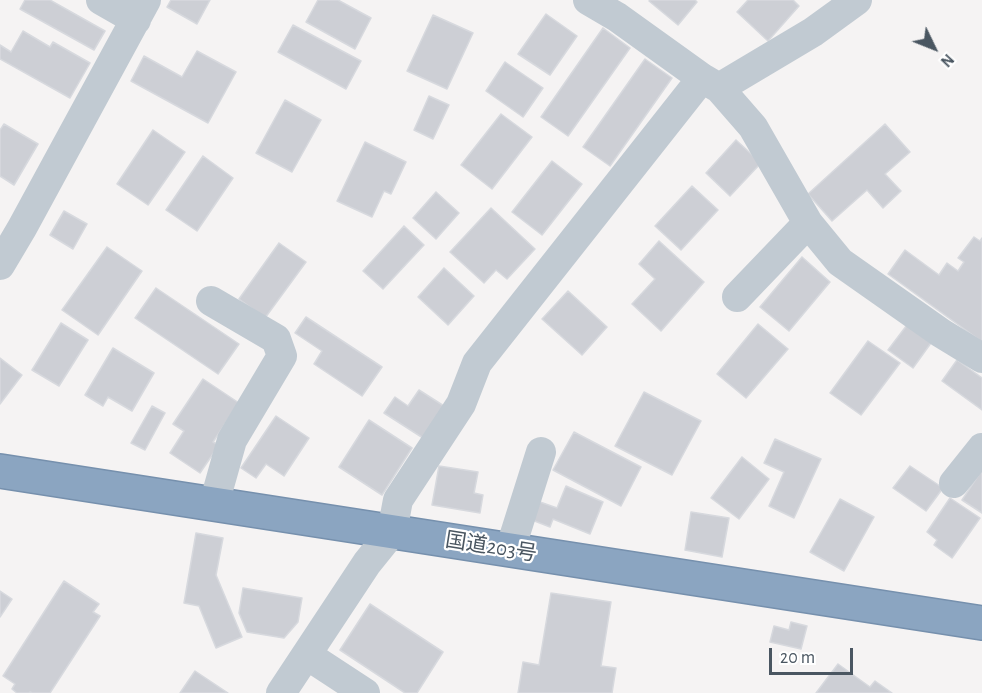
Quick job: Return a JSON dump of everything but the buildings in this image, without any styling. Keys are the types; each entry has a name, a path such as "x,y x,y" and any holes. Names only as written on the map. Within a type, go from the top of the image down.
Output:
{"highway":[{"name":"国道203号","path":"0,471 982,623"}],"street":[{"path":"0,265 141,10 100,0"},
{"path":"588,0 622,9 710,83 753,127 808,223 840,262 941,333 982,358"},
{"path":"281,693 367,563 392,532 398,500 461,404 477,363 710,83 813,32 857,0"},
{"path":"737,297 808,223"},
{"path":"211,301 276,339 282,356 232,440 214,504"},
{"path":"954,483 982,448"},
{"path":"510,550 541,452"},
{"path":"307,655 365,693"}]}
